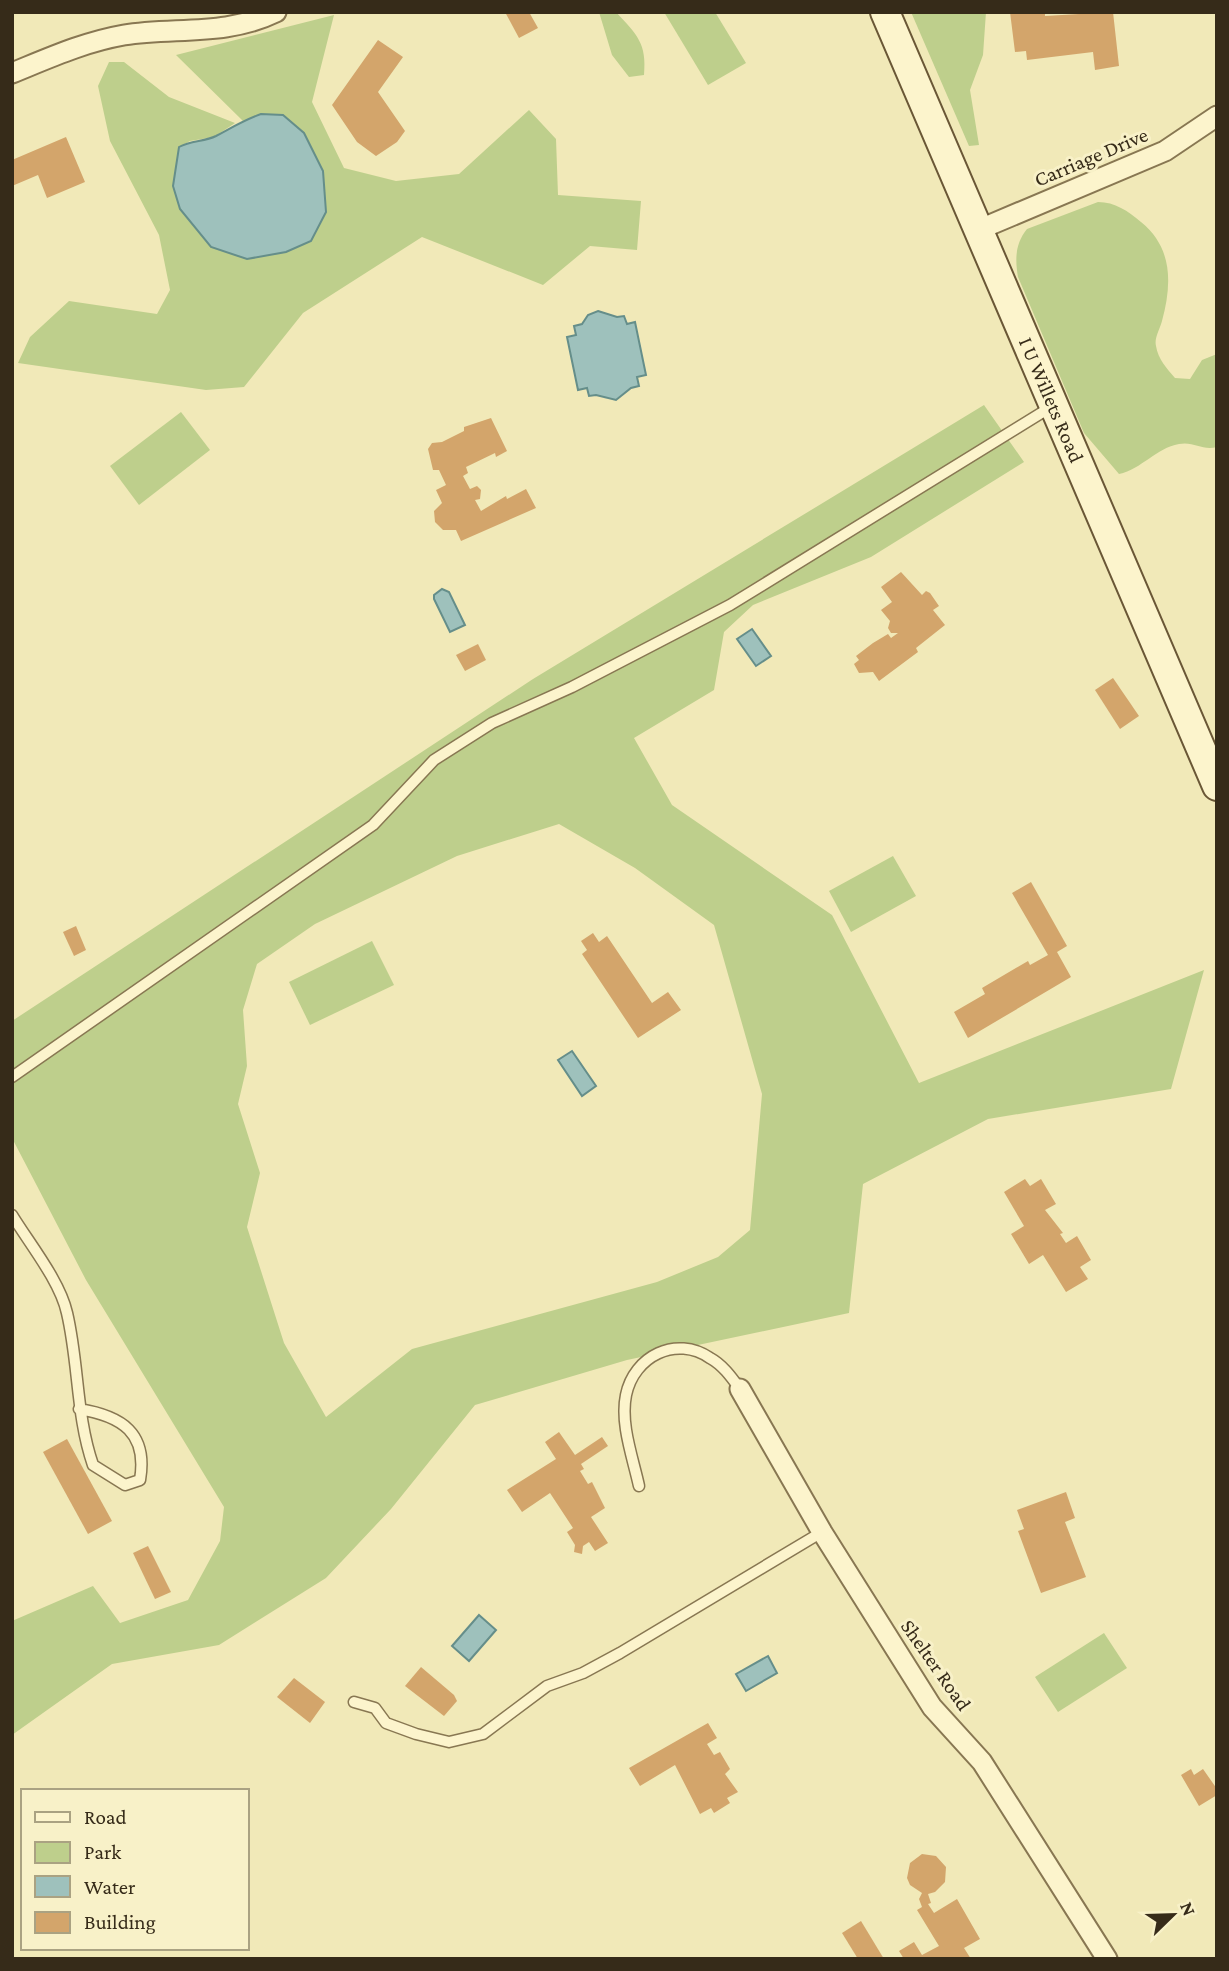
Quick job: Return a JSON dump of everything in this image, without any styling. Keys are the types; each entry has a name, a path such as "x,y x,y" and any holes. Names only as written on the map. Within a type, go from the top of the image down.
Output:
{"street":[{"path":"12,73 72,48 124,35 213,30 241,25 276,12"},
{"name":"I U Willets Road","path":"885,12 1217,786"},
{"name":"Carriage Drive","path":"978,230 1165,151 1217,116"},
{"name":"Shelter Road","path":"740,1389 822,1532 932,1707 982,1762 1107,1959"}],"lane":[{"path":"12,1077 373,825 434,760 492,723 572,687 730,605 1052,406"},
{"path":"12,1215 56,1286 67,1311 79,1409 83,1436 93,1465 125,1485 139,1480 143,1459 131,1431 107,1413 79,1409"},
{"path":"639,1486 627,1434 625,1408 626,1394 634,1375 645,1362 668,1349 696,1351 720,1366 740,1389"},
{"path":"354,1702 375,1708 386,1723 400,1730 449,1742 474,1738 547,1685 583,1673 620,1653 822,1532"}],"green space":[{"path":"599,12 616,12 635,34 644,55 644,75 629,77 612,55"},
{"path":"664,12 715,12 746,63 708,85"},
{"path":"911,12 986,12 983,55 970,90 979,145 969,146"},
{"path":"334,15 312,102 344,168 396,181 459,174 529,110 556,139 558,195 641,201 637,250 590,246 543,285 422,237 303,313 244,387 206,390 18,363 30,337 69,301 157,314 170,290 159,235 110,141 98,86 109,62 124,62 169,97 235,123 214,137 190,141 179,147 173,186 304,133 276,115 262,115 243,121 176,55"},
{"path":"1098,202 1116,205 1136,218 1152,232 1164,255 1167,294 1156,343 1166,367 1175,378 1190,379 1202,360 1217,354 1217,447 1207,448 1184,443 1171,446 1135,468 1119,474 1084,433 1018,277 1016,264 1018,246 1027,229"},
{"path":"984,405 1024,462 871,557 753,605 724,632 714,690 634,738 672,805 832,915 919,1083 1204,970 1171,1089 988,1119 863,1184 849,1313 627,1360 475,1405 391,1509 326,1578 219,1645 112,1664 12,1735 12,1621 93,1586 120,1623 188,1600 220,1541 224,1507 86,1280 12,1138 12,1021 533,679","holes":["559,824 635,868 714,925 762,1094 750,1230 718,1257 657,1282 412,1349 326,1417 284,1343 247,1227 260,1173 238,1104 247,1066 243,1010 257,964 315,924 457,856"]},
{"path":"181,412 210,450 139,505 110,466"},
{"path":"893,856 916,896 851,932 829,891"},
{"path":"372,941 394,985 310,1025 289,982"},
{"path":"1104,1633 1127,1668 1058,1712 1035,1677"}],"water":[{"path":"261,114 283,115 304,133 323,171 326,212 311,241 286,252 247,259 211,247 180,209 173,186 179,147 211,138"},
{"path":"598,311 617,317 624,316 627,324 635,322 646,375 637,377 639,386 631,388 616,400 589,396 587,388 578,390 567,337 576,335 574,326 582,324 588,315"},
{"path":"442,589 449,592 465,625 450,632 434,599 434,595"},
{"path":"752,629 771,656 756,666 737,639"},
{"path":"572,1051 596,1086 582,1096 558,1060"},
{"path":"479,1615 496,1630 469,1661 452,1646"},
{"path":"768,1656 777,1673 746,1691 736,1674"}],"building":[{"path":"505,12 529,12 538,28 519,38"},
{"path":"1010,12 1045,12 1045,16 1113,12 1119,66 1095,70 1093,52 1027,60 1026,51 1015,52"},
{"path":"378,40 403,57 378,92 405,131 397,142 376,156 357,142 332,105"},
{"path":"66,137 85,182 47,198 38,175 12,186 12,160"},
{"path":"491,418 507,451 496,457 495,453 466,467 468,473 463,476 470,489 477,486 481,490 480,499 475,500 481,511 506,496 507,499 526,489 536,508 461,541 456,530 443,530 435,522 434,511 442,503 436,490 446,485 439,470 433,470 428,449 432,443 442,442 464,431 464,427"},
{"path":"901,572 922,595 926,591 930,593 939,606 933,610 945,625 916,648 918,652 879,681 873,672 859,673 854,664 859,660 856,656 873,643 888,634 891,638 898,633 891,633 888,628 890,621 881,610 892,602 881,587"},
{"path":"478,644 486,660 465,671 456,655"},
{"path":"1113,678 1139,716 1120,729 1095,690"},
{"path":"1031,882 1067,946 1057,952 1071,977 968,1038 954,1012 985,994 982,988 1028,961 1030,965 1048,955 1012,893"},
{"path":"76,926 86,950 74,956 63,932"},
{"path":"593,933 599,942 607,936 652,1003 668,992 681,1010 638,1038 582,954 587,950 581,941"},
{"path":"1025,1179 1030,1186 1041,1179 1056,1204 1045,1210 1063,1233 1060,1234 1066,1243 1077,1236 1091,1260 1080,1267 1088,1279 1066,1292 1043,1255 1029,1264 1011,1234 1024,1226 1004,1192"},
{"path":"559,1432 575,1455 602,1437 608,1446 581,1464 584,1469 580,1471 588,1484 592,1482 605,1508 591,1517 608,1543 595,1551 589,1542 583,1546 582,1554 574,1552 575,1545 567,1532 573,1528 550,1493 522,1512 507,1490 556,1459 545,1442"},
{"path":"67,1439 112,1521 88,1534 43,1452"},
{"path":"1066,1492 1075,1518 1065,1522 1086,1577 1041,1593 1018,1531 1024,1529 1017,1510"},
{"path":"148,1546 171,1592 155,1599 133,1553"},
{"path":"421,1667 454,1695 457,1701 444,1716 405,1686"},
{"path":"294,1678 325,1702 310,1723 277,1697"},
{"path":"708,1723 717,1738 707,1744 714,1755 720,1752 730,1769 725,1774 738,1792 727,1798 730,1803 714,1813 711,1808 700,1814 675,1765 640,1786 629,1768"},
{"path":"1191,1769 1194,1775 1203,1769 1217,1789 1217,1795 1199,1806 1181,1775"},
{"path":"922,1854 936,1856 946,1867 945,1882 935,1892 928,1894 931,1903 928,1904 934,1913 957,1899 980,1939 964,1948 971,1959 904,1959 899,1951 914,1942 922,1955 939,1946 917,1910 922,1907 919,1899 922,1893 910,1885 907,1878 910,1863"},
{"path":"861,1921 884,1959 858,1959 842,1933"}]}
